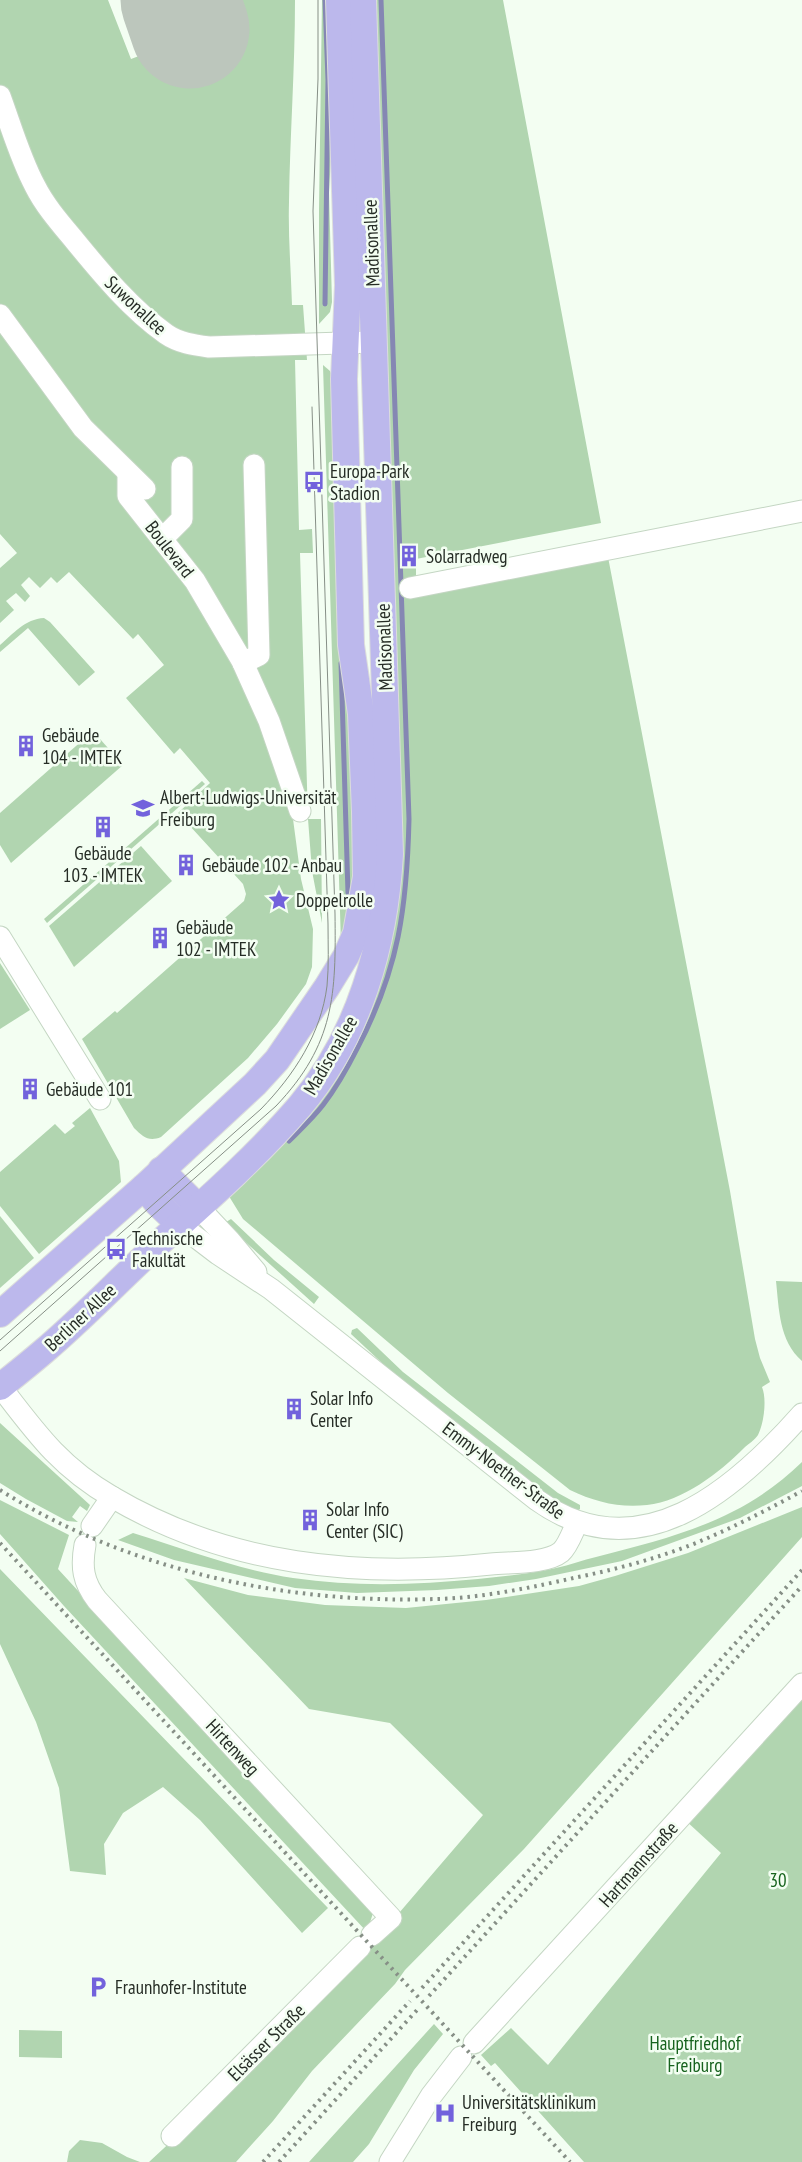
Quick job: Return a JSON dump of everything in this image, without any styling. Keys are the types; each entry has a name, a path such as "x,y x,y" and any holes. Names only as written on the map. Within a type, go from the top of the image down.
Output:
{"main road":[{"name":"Madisonallee","path":"152,1178 235,1104 277,1060 346,956 358,924 366,877 361,714 351,645 344,380 348,285 338,0"},
{"name":"Madisonallee","path":"189,1216 271,1137 300,1105 322,1076 342,1041 361,1001 383,924 390,854 363,0"},
{"path":"152,1178 157,1203 189,1216"},
{"path":"0,1314 152,1178"},
{"name":"Berliner Allee","path":"0,1387 44,1351 189,1216"}],"street":[{"name":"Suwonallee","path":"0,96 4,124 34,185 50,210 119,292 167,335 184,344 209,347 374,342"},
{"path":"0,315 83,428 145,489"},
{"path":"243,663 259,655 254,465"},
{"path":"163,538 182,519 182,467"},
{"name":"Boulevard","path":"128,474 128,496 195,581 243,663 269,721 300,811"},
{"path":"410,588 802,511"},
{"path":"0,937 18,951 100,1099"},
{"name":"Emmy-Noether-Straße","path":"189,1216 218,1254 271,1290 537,1500 553,1511 577,1523 611,1529 634,1529 657,1524 686,1512 724,1489 739,1477 761,1458 802,1414"},
{"path":"0,1387 42,1441 55,1454 75,1473 112,1497 188,1534 263,1556 338,1568 399,1570 550,1558 562,1551 577,1523"},
{"name":"Hirtenweg","path":"112,1497 88,1535 82,1562 84,1578 88,1589 391,1918 366,1941"},
{"name":"Hartmannstraße","path":"390,2162 431,2096 468,2050 802,1684"},
{"name":"Elsässer Straße","path":"172,2136 366,1941"}],"green space":[{"path":"0,0 108,0 131,59 232,21 225,0 295,0 289,241 292,305 303,305 307,360 295,360 299,530 312,529 313,553 300,553 308,819 293,819 301,879 313,929 312,967 306,984 277,1024 248,1058 161,1137 153,1139 143,1136 134,1128 82,1039 115,1011 117,1013 244,901 246,894 243,884 178,813 210,783 180,748 174,754 126,698 164,665 138,634 133,639 69,572 57,583 51,577 40,588 29,577 21,585 30,596 25,602 16,593 6,601 14,610 0,623 0,568 17,553 0,534"},
{"path":"322,0 330,0 334,99 329,193 332,302 330,312 319,324 319,210"},
{"path":"373,0 503,0 601,523 416,559 416,593 608,557 730,1191 755,1339 760,1358 770,1382 762,1387 764,1392 764,1411 762,1424 755,1439 712,1476 687,1492 674,1498 647,1505 617,1505 589,1498 570,1490 448,1393 243,1219 227,1193 373,998"},
{"path":"323,365 330,371 333,378 353,721 356,873 341,943"},
{"path":"44,618 50,622 95,672 79,686 28,628 0,652 0,645 25,624"},
{"path":"93,731 123,765 11,863 0,845 0,813"},
{"path":"202,781 205,784 47,923 44,919"},
{"path":"308,819 321,819 322,923 312,871"},
{"path":"141,846 172,881 74,967 49,926"},
{"path":"0,963 30,1010 0,1029"},
{"path":"90,1108 119,1161 121,1182 39,1254 0,1206 0,1172 55,1124 65,1134 75,1126 72,1123"},
{"path":"0,1216 34,1258 0,1288"},
{"path":"231,1219 274,1260 319,1297 314,1304 231,1229 226,1222"},
{"path":"776,1281 802,1282 802,1361 794,1353 784,1334 779,1313"},
{"path":"357,1328 403,1372 558,1493 580,1505 580,1509 576,1512 557,1503 396,1376 351,1334 352,1330"},
{"path":"0,1423 90,1505 87,1511 80,1506 72,1517 78,1522 67,1521 0,1483"},
{"path":"802,1462 802,1486 740,1518 622,1561 536,1579 489,1586 357,1593 295,1588 174,1560 118,1540 133,1533 253,1570 316,1581 362,1584 409,1584 508,1576 561,1567 653,1542 706,1524 756,1498 779,1482"},
{"path":"0,1500 69,1535 58,1569 373,1913 367,1932 64,1606 0,1534"},
{"path":"802,1507 802,1537 524,1849 405,1970 395,1984 312,2071 273,2121 236,2162 149,2162 205,2110 375,1941 483,1815 390,1723 309,1709 184,1578 248,1595 325,1605 406,1608 486,1600 579,1586 615,1576 688,1553"},
{"path":"0,1569 328,1908 302,1933 200,1820 163,1787 123,1813 104,1844 106,1875 70,1871 59,1788 36,1722 0,1644"},
{"name":"Hauptfriedhof Freiburg","path":"802,1692 802,2162 584,2162 495,2063 491,2066 481,2055 511,2028 548,2065 721,1853 685,1820"},
{"path":"434,2024 443,2034 414,2070 369,2144 353,2162 309,2162"},
{"path":"19,2030 62,2031 62,2058 19,2057"},
{"path":"80,2140 102,2143 140,2162 67,2162 69,2151"}],"waterway":[{"path":"325,0 328,80 325,304"},
{"path":"289,1141 315,1115 333,1091 372,1018 392,963 403,909 406,881 409,819 381,0"},
{"path":"341,663 348,893"}],"runway":[{"path":"180,0 190,29"}],"tram line":[{"path":"0,1351 276,1106 296,1083 310,1061 321,1039 328,1017 334,969 335,914 313,211 318,79 318,0"},
{"path":"0,1340 261,1109 295,1068 319,1021 327,986 328,924 312,407"}],"railway":[{"path":"0,1490 50,1518 101,1542 155,1561 210,1577 266,1588 379,1599 436,1599 490,1594 544,1585 623,1567 696,1543 802,1491"},
{"path":"0,1543 570,2162"},
{"path":"422,1988 802,1570"},
{"path":"429,1996 802,1586"},
{"path":"263,2162 410,2001"},
{"path":"279,2162 417,2010"}],"place":[{"name":"Europa-Park Stadion","path":"314,482"},
{"name":"Solarradweg","path":"409,556"},
{"name":"Gebäude 104 - IMTEK","path":"26,746"},
{"name":"Albert-Ludwigs-Universität Freiburg","path":"143,808"},
{"name":"Gebäude 103 - IMTEK","path":"103,827"},
{"name":"Gebäude 102 - Anbau","path":"186,865"},
{"name":"Doppelrolle","path":"279,900"},
{"name":"Gebäude 102 - IMTEK","path":"160,938"},
{"name":"Gebäude 101","path":"30,1089"},
{"name":"Technische Fakultät","path":"116,1249"},
{"name":"Solar Info Center","path":"294,1409"},
{"name":"Solar Info Center (SIC)","path":"310,1520"},
{"name":"Fraunhofer-Institute","path":"98,1987"},
{"name":"Universitätsklinikum Freiburg","path":"445,2113"}],"park label":[{"name":"30","path":"778,1880"}]}
